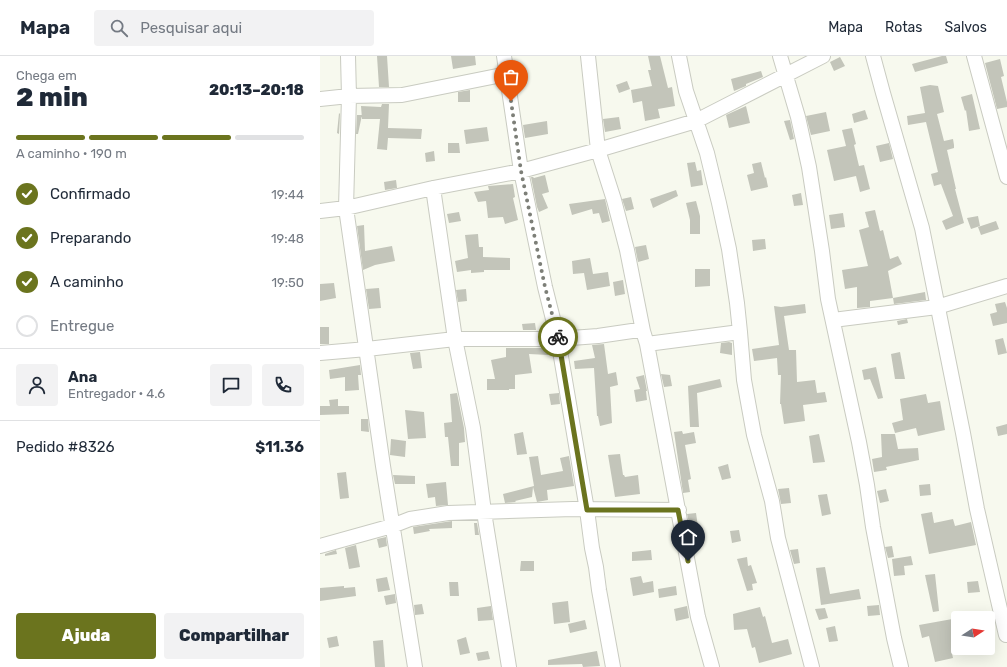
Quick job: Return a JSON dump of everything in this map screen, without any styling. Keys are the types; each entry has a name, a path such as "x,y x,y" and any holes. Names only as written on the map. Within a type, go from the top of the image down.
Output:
{"street":[{"path":"348,56 349,96 346,208 392,526 415,667"},
{"path":"504,56 521,171 545,287 558,339 613,667"},
{"path":"588,56 598,150 618,214 637,298 698,617 712,667"},
{"path":"678,56 686,91 707,153 719,203 729,249 740,332 744,380 754,435 772,501 778,538 812,667"},
{"path":"780,56 798,117 809,167 828,300 868,485 874,534 901,667"},
{"path":"320,211 346,208 434,188 521,171 696,122 822,56"},
{"path":"873,56 922,228 977,509 1007,636"},
{"path":"974,56 1007,177"},
{"path":"320,99 349,96 402,95 507,74"},
{"path":"434,188 455,339 473,428 484,512 509,667"},
{"path":"833,320 937,307 1007,286"},
{"path":"320,353 367,350 455,339 558,339 643,331"},
{"path":"647,344 740,332"},
{"path":"320,546 392,526 410,519 448,513 573,509 678,510"}],"building":[{"path":"377,56 387,56 389,87 379,87"},
{"path":"451,56 475,56 476,65 453,69"},
{"path":"648,56 660,56 668,88 672,87 675,106 658,109 660,118 645,121 642,101 633,103 631,90 652,86 648,70 651,70"},
{"path":"946,56 948,63 915,72 912,64"},
{"path":"840,57 845,66 834,71 830,62"},
{"path":"1000,59 1004,76 1001,77 1007,107 997,109 985,63"},
{"path":"761,71 763,77 734,91 731,79"},
{"path":"627,81 630,89 619,93 616,85"},
{"path":"930,85 938,86 944,112 937,114 944,141 953,139 954,148 947,150 964,223 946,230 942,221 953,216 941,184 934,186 931,174 938,172 926,122 908,125 907,116 925,113 920,87"},
{"path":"470,90 470,102 458,102 458,92"},
{"path":"972,94 980,129 969,131 966,110 965,111 961,97"},
{"path":"382,104 389,104 388,128 422,129 421,139 388,138 387,150 377,149 380,119 362,119 361,106 381,107"},
{"path":"746,106 750,123 729,128 726,115"},
{"path":"865,110 868,119 854,123 852,114"},
{"path":"826,112 830,131 811,135 806,116"},
{"path":"339,113 340,114 339,134 337,133"},
{"path":"357,115 362,115 358,134 356,134"},
{"path":"619,117 621,129 605,132 603,119"},
{"path":"790,120 794,139 790,140 784,121"},
{"path":"547,121 548,134 525,138 523,125"},
{"path":"487,127 489,141 466,144 464,130"},
{"path":"852,128 859,166 864,165 870,189 860,192 856,176 834,181 827,150 846,146 842,130"},
{"path":"448,143 459,143 460,153 448,153"},
{"path":"889,143 893,159 880,162 876,146"},
{"path":"434,151 435,161 426,162 425,153"},
{"path":"695,162 697,171 701,170 703,185 691,187 687,163"},
{"path":"761,162 768,187 751,191 747,175 754,173 752,164"},
{"path":"545,175 549,192 542,194 548,208 539,212 531,177 534,178"},
{"path":"396,180 397,188 385,190 384,182"},
{"path":"513,184 515,197 513,198 518,220 505,224 503,217 488,218 486,201 478,202 474,192 489,190 488,186"},
{"path":"676,190 678,196 653,208 650,199"},
{"path":"801,193 803,205 794,206 792,195"},
{"path":"631,197 634,209 626,211 622,199"},
{"path":"605,199 610,221 602,223 599,213 593,214 592,209 572,215 569,204"},
{"path":"696,201 700,216 700,234 690,234 690,220 686,203"},
{"path":"875,210 880,231 883,230 890,259 898,256 902,264 888,271 893,298 870,301 870,307 857,308 857,287 845,289 842,270 868,266 859,230 869,227 865,212"},
{"path":"459,212 461,221 449,223 447,214"},
{"path":"843,213 845,227 831,229 829,215"},
{"path":"978,216 980,226 971,229 967,218"},
{"path":"996,221 999,229 981,235 978,227"},
{"path":"364,225 365,251 392,246 395,261 375,265 363,270 357,226"},
{"path":"478,234 479,247 483,247 483,257 510,258 510,270 484,270 484,272 471,273 471,270 457,272 455,261 468,258 465,235"},
{"path":"765,239 766,249 753,251 752,240"},
{"path":"646,245 649,259 638,262 635,247"},
{"path":"590,258 593,274 608,272 610,286 587,290 584,273 573,274 572,261"},
{"path":"695,269 710,269 710,286 695,287"},
{"path":"623,280 625,294 615,296 613,282"},
{"path":"334,283 336,298 320,301 320,284"},
{"path":"379,288 381,308 369,309 366,289"},
{"path":"466,289 467,301 458,302 456,290"},
{"path":"925,292 926,300 894,304 893,298"},
{"path":"1005,302 1007,308 1007,323 993,326 990,314 997,312 995,304"},
{"path":"805,304 806,313 784,316 789,350 796,350 797,382 815,380 817,393 825,392 827,402 803,405 805,421 784,424 780,404 781,375 778,375 777,358 754,361 752,349 779,345 774,306 781,307"},
{"path":"907,319 908,323 898,325 897,321"},
{"path":"535,323 536,330 523,330 522,324"},
{"path":"320,327 329,327 329,344 320,344"},
{"path":"1003,338 1007,353 998,355 995,340"},
{"path":"721,343 732,343 732,355 720,353"},
{"path":"604,344 608,374 616,372 618,385 610,387 612,423 600,426 597,416 594,368 575,369 574,361 595,358 592,345"},
{"path":"506,348 548,348 548,355 529,354 532,373 515,375 515,389 487,390 487,379 495,379 491,360 506,357"},
{"path":"420,352 422,368 413,369 410,353"},
{"path":"900,352 905,379 895,379 891,354"},
{"path":"360,365 361,375 358,375 359,390 345,391 345,377 330,379 329,370"},
{"path":"876,367 883,398 878,399 870,379 864,380 862,370"},
{"path":"661,374 670,375 672,386 664,387"},
{"path":"644,375 647,400 636,402 634,390 640,389 636,377"},
{"path":"720,379 722,387 697,393 699,427 690,427 688,386"},
{"path":"457,393 464,428 465,442 459,443 459,466 451,466 448,437 445,437 444,423 452,422 450,394"},
{"path":"559,393 560,404 551,405 549,394"},
{"path":"926,394 928,403 940,401 945,430 918,436 916,428 895,433 892,423 903,420 900,399"},
{"path":"338,399 338,406 349,406 349,414 320,415 320,406 330,406 329,400"},
{"path":"405,410 424,412 426,438 408,439"},
{"path":"361,419 368,419 369,432 361,431"},
{"path":"1007,424 1007,434 998,436 996,427"},
{"path":"682,431 683,434 694,432 696,443 685,445 691,479 688,480 690,492 683,493 674,432"},
{"path":"523,432 527,454 517,455 514,434"},
{"path":"819,434 825,462 813,463 809,436"},
{"path":"881,434 895,434 898,449 918,448 919,460 886,467 887,470 874,472 872,459 882,457"},
{"path":"391,439 406,441 405,457 390,455"},
{"path":"620,454 623,475 625,477 638,475 640,494 615,497 608,455"},
{"path":"538,456 541,475 563,471 560,458 569,456 574,486 547,490 548,500 537,502 533,487 532,497 515,501 516,502 505,503 503,494 534,486 529,457"},
{"path":"728,464 731,478 722,480 718,467"},
{"path":"346,472 349,498 340,499 337,473"},
{"path":"393,475 415,476 415,484 395,484"},
{"path":"446,482 448,505 436,506 435,497 428,498 426,484"},
{"path":"930,484 931,495 920,496 919,485"},
{"path":"789,488 791,503 781,504 778,489"},
{"path":"886,489 889,501 880,503 877,491"},
{"path":"827,494 831,514 822,516 818,495"},
{"path":"932,512 934,523 953,519 955,526 971,522 976,545 929,554 921,514"},
{"path":"696,513 698,527 690,527 687,514"},
{"path":"452,521 452,528 429,529 430,531 414,534 413,527"},
{"path":"474,523 477,523 479,535 475,535"},
{"path":"739,530 741,541 732,543 730,531"},
{"path":"386,537 387,546 379,548 377,539"},
{"path":"356,545 360,567 349,569 345,548"},
{"path":"892,546 894,557 888,558 885,547"},
{"path":"798,549 800,563 794,564 790,550"},
{"path":"336,550 337,554 325,556 325,554"},
{"path":"651,550 652,560 632,561 632,552"},
{"path":"911,556 913,565 904,566 905,575 894,576 892,559"},
{"path":"747,557 748,566 751,565 757,583 752,584 753,590 747,591 737,559"},
{"path":"521,561 534,561 534,571 520,571"},
{"path":"825,567 830,594 859,589 861,599 821,605 816,568"},
{"path":"935,574 939,611 933,612 925,575"},
{"path":"641,576 643,583 653,581 654,592 633,596 630,578"},
{"path":"387,577 390,590 378,592 376,579"},
{"path":"978,581 980,592 968,593 967,582"},
{"path":"449,582 458,582 459,596 450,596"},
{"path":"344,586 344,588 355,587 356,596 320,601 320,588"},
{"path":"676,586 677,595 659,598 658,589"},
{"path":"395,594 396,603 386,605 384,596"},
{"path":"568,601 570,622 554,624 552,603"},
{"path":"422,604 424,614 415,615 414,605"},
{"path":"879,605 880,615 868,616 867,606"},
{"path":"491,606 493,620 478,621 477,608"},
{"path":"687,606 689,618 676,621 674,609"},
{"path":"760,607 763,617 765,616 772,643 788,639 792,654 759,663 755,647 752,648 747,629 734,630 733,614"},
{"path":"825,608 828,618 819,620 815,609"},
{"path":"951,619 951,655 953,658 935,662 929,636 922,638 919,625"},
{"path":"585,620 587,629 570,633 568,624"},
{"path":"835,626 838,641 829,642 826,628"},
{"path":"337,636 339,646 329,648 327,638"},
{"path":"466,637 470,653 460,655 457,640"},
{"path":"383,640 385,667 375,667 373,641"},
{"path":"488,651 490,659 478,661 476,653"},
{"path":"597,651 600,666 583,667 582,664 548,665 548,660"}],"way so far":[{"path":"511,101 521,171 545,287 558,337"}],"route":[{"path":"558,337 587,510 678,510 688,561"}]}
